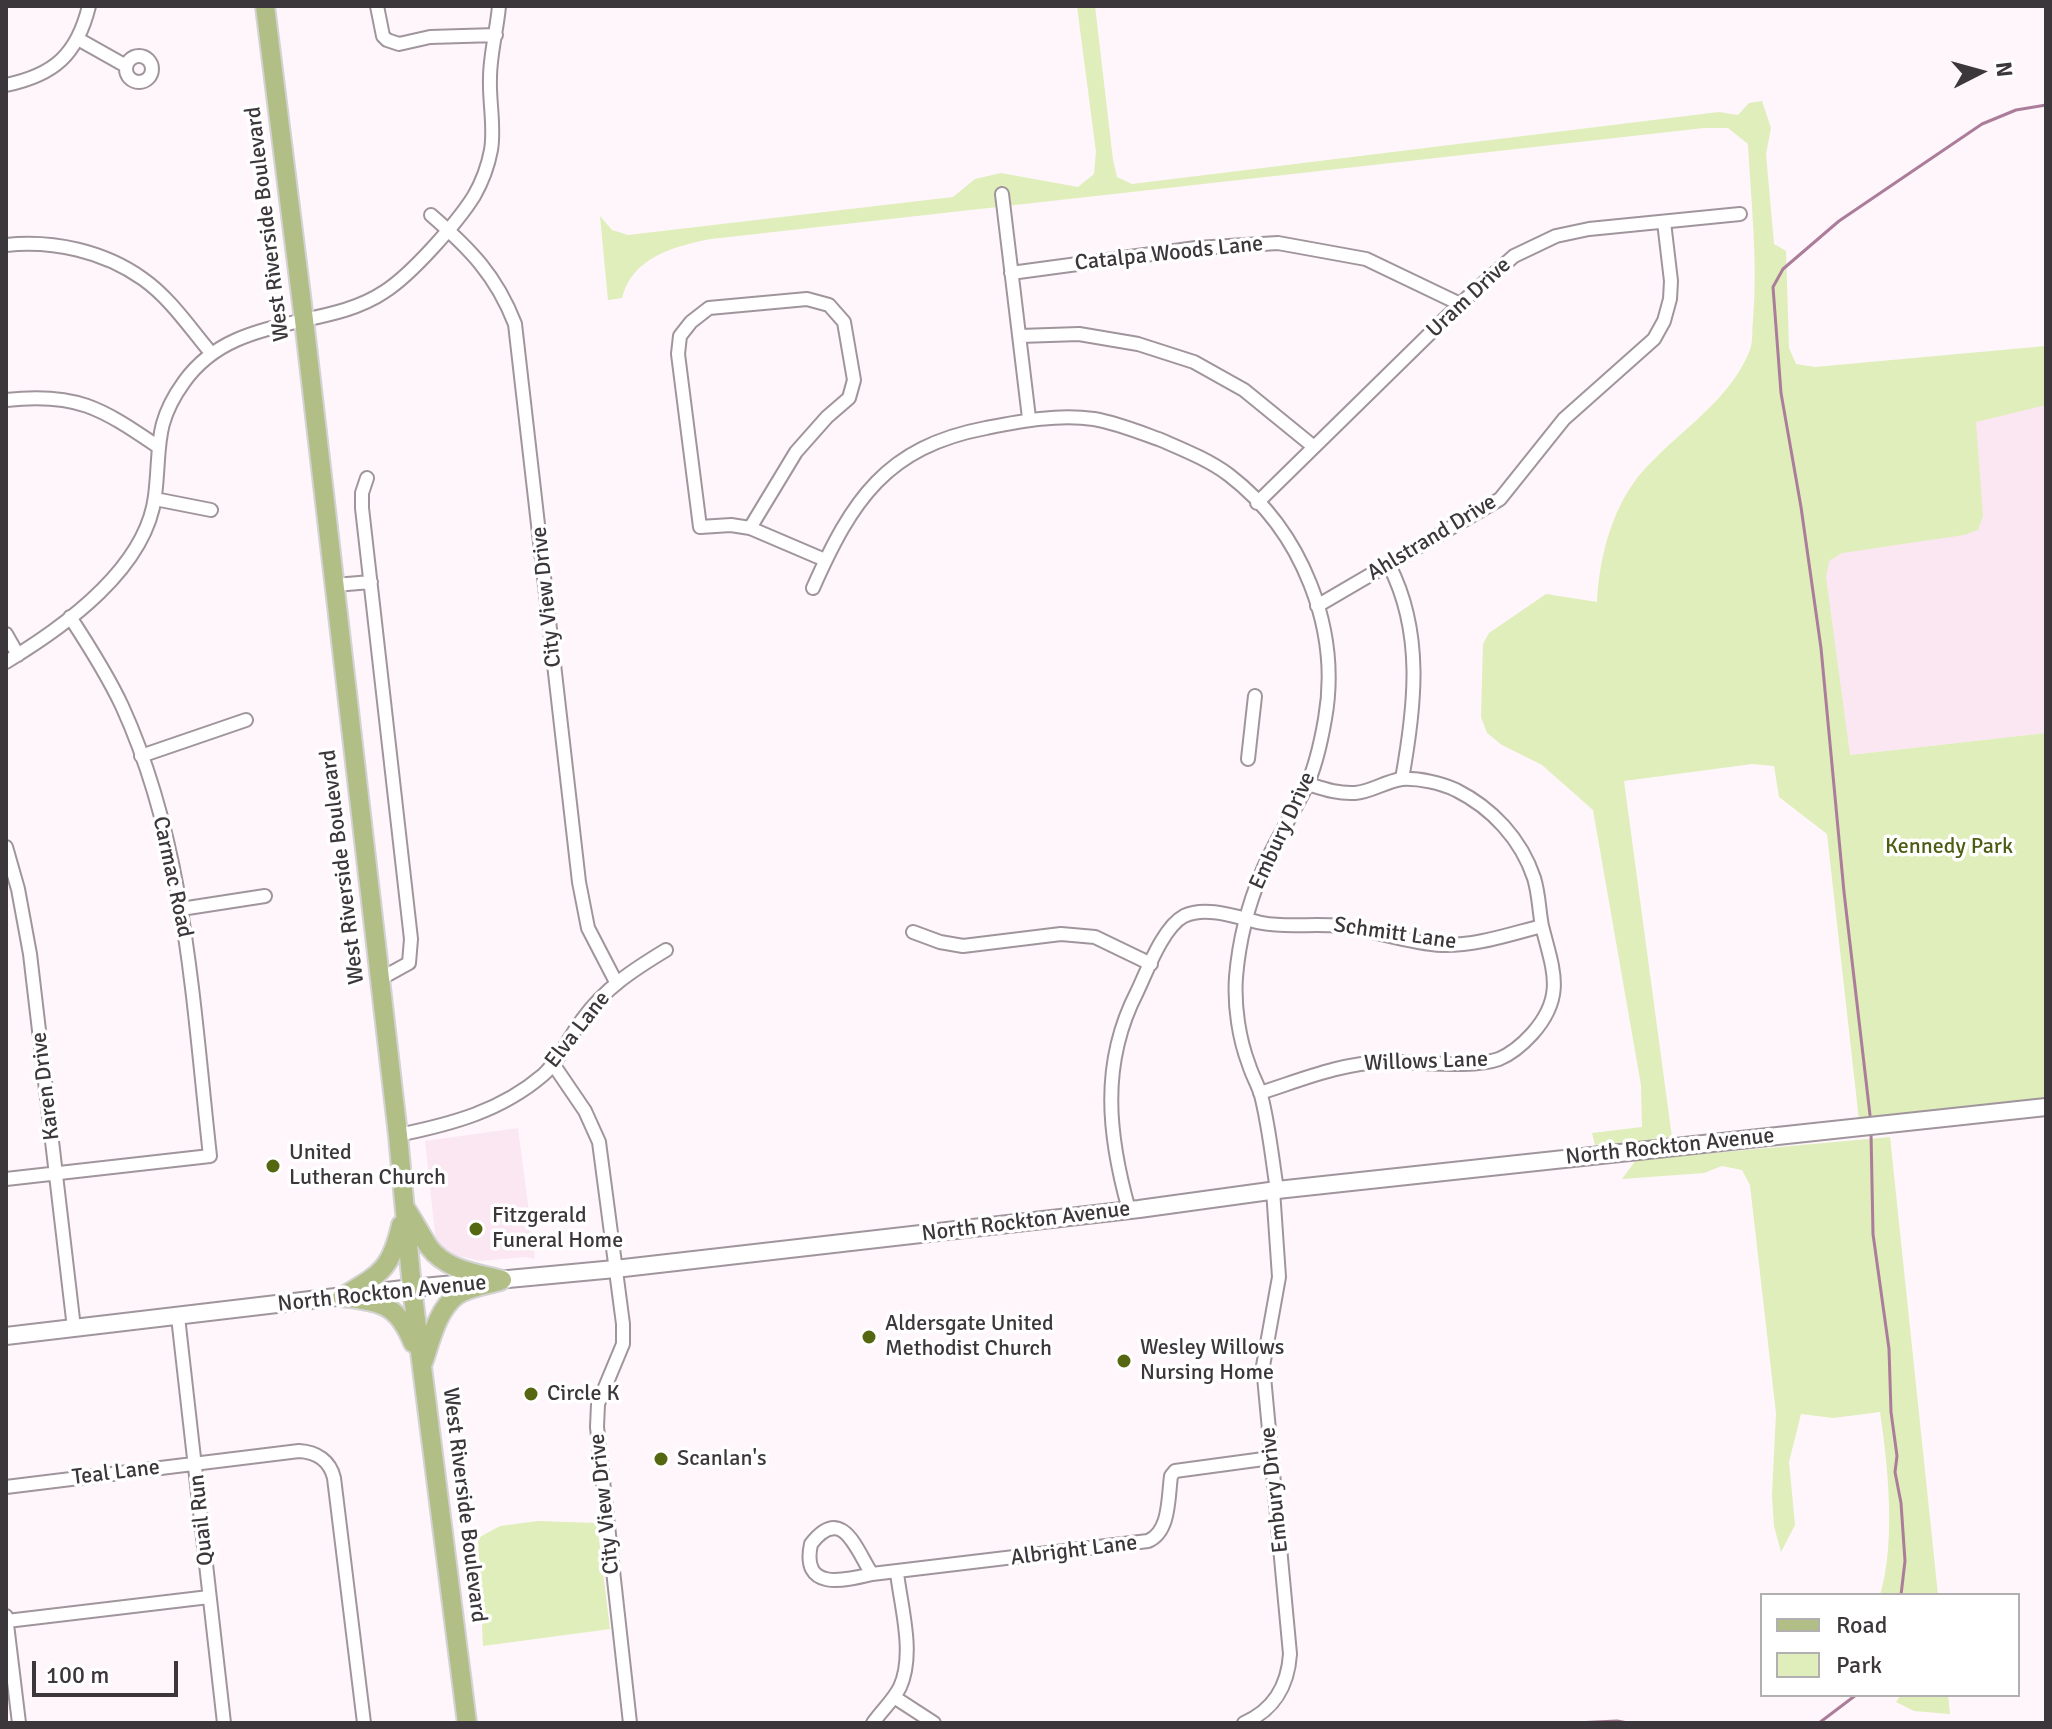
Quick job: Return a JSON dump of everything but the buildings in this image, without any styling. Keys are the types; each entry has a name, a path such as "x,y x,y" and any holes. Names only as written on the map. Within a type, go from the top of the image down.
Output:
{"main road":[{"name":"West Riverside Boulevard","path":"265,6 335,585 398,1135 412,1288 467,1723"},
{"path":"405,1206 428,1245 445,1262 502,1280"},
{"path":"342,1297 379,1275 389,1262 396,1247 405,1206"},
{"path":"422,1365 440,1316 448,1304 466,1290 502,1280"},
{"path":"342,1297 381,1302 392,1308 410,1334 422,1365"}],"street":[{"path":"6,85 49,71 68,53 78,39 89,6"},
{"path":"377,6 383,36 393,43 430,37 496,35"},
{"path":"6,662 70,617 125,567 140,541 155,499 161,424 184,382 211,353 247,334 341,312 382,293 402,280 473,198 488,161 492,139 490,73 499,6"},
{"path":"78,39 126,66"},
{"path":"1002,194 1029,418"},
{"name":"Uram Drive","path":"1257,503 1460,304 1514,256 1547,240 1589,229 1740,214"},
{"name":"City View Drive","path":"431,215 476,256 495,282 515,324 579,882 588,928 616,982"},
{"name":"Ahlstrand Drive","path":"1317,606 1500,499 1564,419 1654,339 1664,321 1670,299 1664,222"},
{"name":"Catalpa Woods Lane","path":"1011,273 1196,248 1278,243 1366,259 1460,304"},
{"path":"6,245 51,244 97,255 119,265 143,279 161,295 211,353"},
{"path":"750,528 796,452 849,398 854,380 844,322 829,305 807,299 709,308 691,322 680,336 678,354 700,527 731,525 750,528 825,560"},
{"path":"1020,336 1079,334 1138,344 1194,362 1244,390 1314,447"},
{"path":"6,400 52,397 88,404 157,446"},
{"name":"Embury Drive","path":"813,588 856,504 875,482 908,455 944,438 1029,418 1093,419 1143,433 1206,461 1230,476 1274,520 1295,552 1313,590 1323,621 1328,663 1325,718 1308,784 1262,872 1245,918 1236,979 1238,1024 1260,1093 1275,1190 1279,1277 1263,1366 1290,1645 1290,1662 1279,1695 1271,1706 1244,1723"},
{"path":"367,478 362,493 362,508 411,948 411,957 406,966 380,979"},
{"path":"155,499 211,510"},
{"path":"1389,565 1400,587 1414,658 1415,690 1402,779"},
{"path":"335,585 371,582"},
{"name":"Carmac Road","path":"56,1173 210,1156 181,909 155,797 123,708 105,671 70,617"},
{"path":"6,634 18,655"},
{"path":"1248,759 1255,696"},
{"path":"141,756 246,720"},
{"name":"Willows Lane","path":"1260,1093 1340,1067 1382,1062 1480,1064 1516,1051 1550,1011 1555,986 1534,878 1521,848 1495,814 1455,790 1433,783 1402,779 1358,793 1337,793 1308,784"},
{"name":"Karen Drive","path":"6,847 25,923 74,1328"},
{"path":"181,909 265,896"},
{"name":"Schmitt Lane","path":"1151,964 1168,931 1184,917 1200,913 1264,923 1343,926 1444,945 1467,944 1542,926"},
{"path":"913,932 963,946 1061,934 1095,937 1151,964 1122,1021 1111,1071 1115,1161 1129,1210"},
{"name":"Elva Lane","path":"398,1135 445,1125 487,1111 512,1097 544,1074 584,1017 616,982 666,950"},
{"name":"City View Drive","path":"553,1064 585,1111 599,1142 623,1324 623,1344 598,1404 597,1440 630,1723"},
{"name":"North Rockton Avenue","path":"6,1336 412,1288 615,1269 1129,1210 1275,1190 2046,1107"},
{"path":"6,1179 56,1173"},
{"name":"Quail Run","path":"178,1317 224,1723"},
{"name":"Teal Lane","path":"6,1487 299,1451 320,1457 329,1465 334,1478 364,1723"},
{"name":"Albright Lane","path":"872,1574 859,1548 843,1531 833,1529 823,1533 811,1544 810,1565 816,1574 824,1579 842,1581 872,1574 1148,1541 1159,1534 1164,1526 1171,1476 1175,1471 1271,1458"},
{"path":"873,1723 894,1697 905,1669 897,1573"},
{"path":"19,1723 12,1705 6,1619 209,1597"},
{"path":"894,1697 934,1723"}],"shaded area":[{"path":"2046,347 2046,733 1841,756 1800,373"},
{"path":"518,1128 535,1259 480,1261 451,1254 436,1243 425,1141"}],"green space":[{"name":"Kennedy Park","path":"1077,6 1095,6 1113,160 1117,177 1132,184 1719,112 1738,115 1749,103 1762,101 1771,128 1766,154 1774,244 1786,251 1789,348 1796,364 1815,367 2046,346 2046,405 1976,422 1983,516 1978,530 1964,535 1842,553 1829,561 1826,577 1850,755 2046,733 2046,1101 1859,1120 1827,834 1779,797 1774,766 1752,764 1624,781 1672,1138 1595,1145 1592,1133 1642,1127 1641,1085 1593,810 1542,765 1502,745 1487,733 1481,717 1483,644 1489,633 1546,594 1597,602 1608,536 1629,490 1652,461 1728,387 1750,350 1755,276 1748,144 1728,128 1704,128 711,239 683,245 645,263 627,284 622,298 608,300 600,216 612,230 628,235 953,197 975,179 1001,173 1078,187 1094,174 1096,152"},
{"path":"1890,1137 1938,1593 1880,1593 1889,1528 1888,1479 1880,1412 1833,1418 1801,1414 1789,1462 1795,1525 1781,1552 1774,1526 1772,1495 1776,1413 1750,1185 1742,1170 1722,1166 1704,1173 1622,1179 1636,1160"},
{"path":"538,1521 597,1523 610,1629 483,1646 478,1538 500,1526"},
{"path":"1900,1697 1948,1697 1950,1714 1914,1711 1896,1702"}],"waterway":[{"path":"1870,1115 1844,892 1821,648 1781,393 1773,287 1783,269 1839,221 1982,124 2016,110 2046,105"},
{"path":"1871,1132 1873,1234 1889,1349 1891,1412 1897,1456 1895,1472 1901,1503 1905,1561 1901,1593"},
{"path":"1819,1723 1853,1697"},
{"path":"1575,1723 1628,1723"}],"place":[{"name":"United Lutheran Church","path":"273,1166"},
{"name":"Fitzgerald Funeral Home","path":"476,1229"},
{"name":"Aldersgate United Methodist Church","path":"869,1337"},
{"name":"Wesley Willows Nursing Home","path":"1124,1361"},
{"name":"Circle K","path":"531,1394"},
{"name":"Scanlan's","path":"661,1459"}]}
